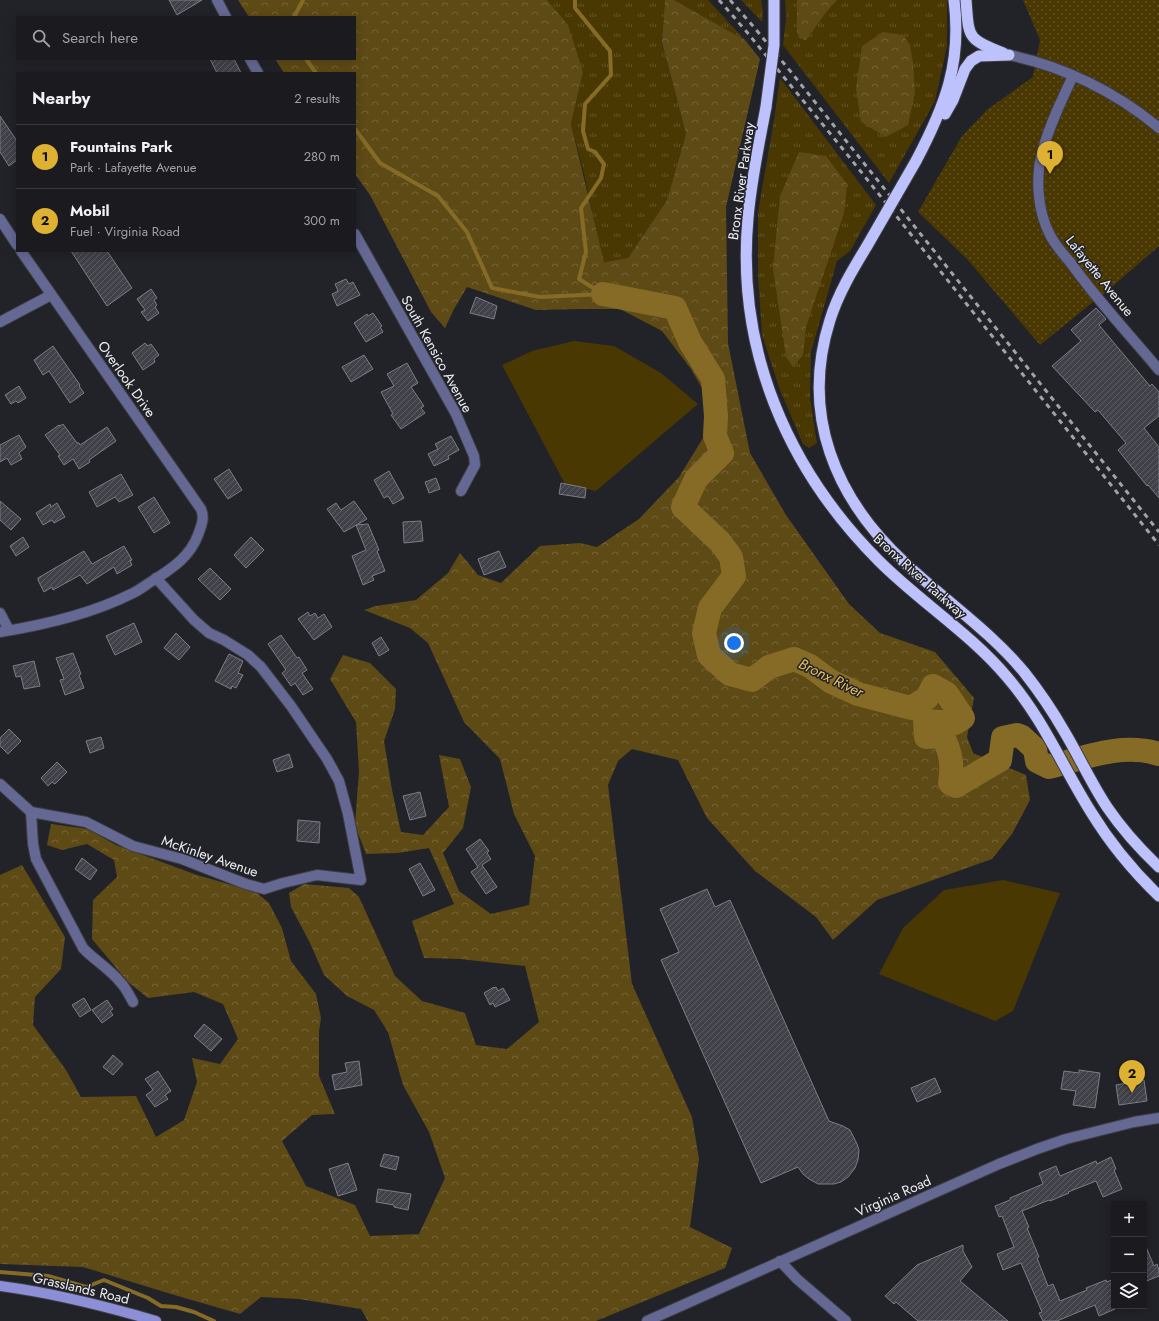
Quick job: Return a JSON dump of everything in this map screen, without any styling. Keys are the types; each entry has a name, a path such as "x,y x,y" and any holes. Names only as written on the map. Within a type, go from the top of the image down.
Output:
{"highway":[{"name":"Bronx River Parkway","path":"774,0 774,45 766,107 748,217 747,277 751,320 756,346 766,381 781,420 810,475 831,506 871,553 898,579 977,646 999,668 1014,686 1036,716 1055,746 1097,822 1134,871 1159,896"},
{"name":"Bronx River Parkway","path":"954,0 956,44 951,81 939,116 916,161 844,286 826,332 821,366 820,393 822,421 830,455 839,478 857,509 872,528 922,579 997,643 1014,661 1045,700 1069,739 1107,807 1137,845 1159,867"},
{"path":"966,0 968,28 973,37 984,46 1009,55"},
{"path":"922,150 953,100 965,69 971,61 980,56 1009,55"}],"main road":[{"name":"Grasslands Road","path":"0,1286 91,1303 156,1321"}],"street":[{"path":"217,0 225,16"},
{"path":"1009,55 1044,63 1073,76 1114,96 1159,128"},
{"path":"251,60 257,72"},
{"name":"Lafayette Avenue","path":"1073,76 1058,108 1043,149 1039,170 1039,201 1050,236 1084,282 1159,370"},
{"path":"0,219 16,243"},
{"name":"South Kensico Avenue","path":"356,236 456,414 474,456 475,465 462,491"},
{"name":"Overlook Drive","path":"22,252 201,509 203,515 202,525 195,542 177,565 156,578"},
{"path":"0,322 51,295"},
{"path":"0,613 5,631 94,610 132,594 156,578"},
{"name":"McKinley Avenue","path":"31,812 86,822 133,846 182,859 246,884 264,889 317,875 361,880 340,781 327,758 291,706 261,667 248,655 224,640 209,633 194,620 156,578"},
{"path":"0,784 31,812 33,844 36,859 83,948 121,983 134,1002"},
{"name":"Virginia Road","path":"646,1321 999,1164 1037,1149 1089,1133 1134,1122 1159,1118"},
{"path":"780,1261 797,1279 846,1321"}],"green space":[{"path":"238,0 547,0 568,25 583,72 571,124 604,262 628,258 667,200 686,134 662,42 665,0 674,0 745,40 760,59 726,207 728,343 750,453 786,515 849,604 880,633 935,652 974,698 967,737 973,753 1026,775 1030,800 1012,834 992,859 877,900 833,940 816,917 755,871 707,818 678,760 632,749 618,761 608,785 632,984 692,1117 699,1159 690,1227 732,1248 725,1268 596,1321 368,1321 361,1309 299,1299 261,1297 240,1314 83,1267 0,1264 0,875 22,865 65,937 61,969 35,997 33,1025 66,1070 81,1097 136,1096 156,1137 184,1120 197,1082 192,1058 220,1064 238,1039 223,1004 194,992 148,998 128,982 92,939 93,900 117,877 114,860 87,844 62,850 47,845 51,824 88,829 116,845 197,875 256,892 269,903 282,928 291,961 316,994 321,1018 319,1031 319,1076 335,1114 312,1115 282,1141 306,1186 355,1205 370,1236 419,1234 445,1178 429,1132 403,1085 388,1032 374,1010 347,996 324,975 310,943 291,907 289,893 304,884 349,888 359,897 395,976 422,1001 465,1013 476,1045 507,1049 539,1022 525,966 460,959 424,958 412,921 454,904 429,848 398,853 366,854 355,825 359,771 356,722 330,679 343,655 370,663 396,689 395,709 384,741 401,832 423,835 449,807 439,755 460,759 471,787 463,828 443,853 459,891 491,914 529,905 535,856 514,814 500,759 464,722 428,643 410,628 364,610 376,606 416,600 448,573 460,553 478,575 501,583 540,546 580,543 597,547 639,519 679,477 703,438 706,395 691,369 662,331 620,309 536,310 467,287 445,328 431,312 370,195 356,175 356,72 283,72 276,60 356,60 356,16 248,16"},
{"path":"547,0 665,0 662,42 686,134 667,200 628,258 603,262 584,174 571,124 583,72"},
{"path":"674,0 708,0 745,40"},
{"path":"741,0 761,0 763,12 762,22"},
{"path":"785,0 947,0 947,46 935,101 889,183 783,45 786,18"},
{"path":"797,0 837,0 806,40 799,38 797,31"},
{"path":"1023,0 1159,0 1159,246 1114,285 1040,345 967,259 918,212 962,136 988,109 1033,77 1040,40"},
{"path":"883,32 903,35 910,45 915,93 908,125 886,137 861,122 856,89 862,46"},
{"path":"780,78 876,205 850,251 837,261 811,352 810,398 817,443 809,448 803,444 780,390 762,335 758,273 758,212"},
{"path":"799,152 826,156 847,184 844,213 806,327 803,355 793,367 786,357 773,268 780,196"},
{"path":"574,341 614,346 661,373 698,404 596,491 565,484 502,365 532,351"},
{"path":"1003,880 1060,893 1013,1011 995,1021 879,974 903,928 944,890"}],"building":[{"path":"169,0 202,0 177,15"},
{"path":"210,60 234,60 240,72 216,72"},
{"path":"0,116 16,140 16,161 9,166 0,152"},
{"path":"72,252 108,252 132,288 107,306"},
{"path":"346,279 349,284 353,282 360,295 337,306 332,294 338,291 335,284"},
{"path":"151,289 157,298 154,300 157,305 155,307 159,313 148,321 141,312 145,310 137,299"},
{"path":"476,297 497,306 494,319 470,313"},
{"path":"1096,308 1106,319 1099,325 1150,386 1152,384 1159,392 1159,416 1144,428 1159,447 1159,498 1148,485 1147,486 1118,450 1126,443 1098,410 1095,412 1052,366 1081,341 1071,330"},
{"path":"373,313 382,326 380,327 383,332 366,342 354,323 367,314 368,316"},
{"path":"145,343 148,346 151,344 159,355 154,359 155,362 143,370 132,353"},
{"path":"53,346 84,393 70,403 49,371 43,375 34,360"},
{"path":"364,355 373,369 351,382 342,367"},
{"path":"407,363 418,383 411,387 424,406 421,408 425,413 401,429 391,415 393,414 381,392 394,386 387,374"},
{"path":"19,386 26,398 18,403 16,401 11,404 5,395"},
{"path":"63,424 80,445 107,427 116,441 79,469 73,459 64,465 58,456 60,455 45,435 59,425 60,426"},
{"path":"19,435 26,447 19,453 22,459 11,465 7,458 0,462 0,445"},
{"path":"451,436 459,450 448,456 449,459 434,466 428,454 438,449 435,444"},
{"path":"229,469 242,490 228,499 214,479"},
{"path":"389,471 404,498 393,504 388,496 384,498 374,480"},
{"path":"121,474 133,495 119,502 115,497 97,507 89,492"},
{"path":"436,478 440,489 429,493 425,482"},
{"path":"561,483 586,488 585,498 559,494"},
{"path":"154,497 170,523 154,533 138,507"},
{"path":"0,501 21,519 11,530 0,520"},
{"path":"354,501 367,519 344,532 327,509 336,503 341,510"},
{"path":"57,503 65,517 54,523 52,520 43,525 36,513 50,504 51,507"},
{"path":"421,521 423,541 404,543 403,522"},
{"path":"368,524 379,550 377,551 385,571 372,576 374,580 363,585 352,556 366,550 356,525"},
{"path":"23,537 29,547 16,556 10,546"},
{"path":"251,537 264,550 246,568 234,555"},
{"path":"124,546 132,560 130,561 132,565 117,574 114,567 87,584 80,575 53,590 52,587 44,592 38,580 38,578 84,551 92,564"},
{"path":"499,551 506,567 484,575 478,559"},
{"path":"210,568 231,589 220,600 198,579"},
{"path":"308,612 310,616 315,613 318,618 324,614 332,627 314,640 298,619"},
{"path":"134,623 142,642 115,655 106,636"},
{"path":"176,633 190,647 179,660 164,648"},
{"path":"281,635 297,658 299,657 307,670 302,673 313,689 303,695 295,683 291,686 282,673 286,670 268,644"},
{"path":"381,637 389,650 379,656 372,643"},
{"path":"73,653 81,674 79,675 84,688 65,695 60,680 64,679 56,658"},
{"path":"229,654 243,661 238,673 243,675 236,688 232,686 231,689 215,681"},
{"path":"34,661 40,686 24,689 21,676 16,677 13,666"},
{"path":"9,729 21,741 8,754 0,746 0,738"},
{"path":"101,737 104,748 90,753 86,741"},
{"path":"289,754 293,767 277,772 273,760"},
{"path":"57,762 67,772 55,784 52,782 48,786 41,778"},
{"path":"420,792 426,816 410,820 403,796"},
{"path":"298,820 320,822 319,843 297,841"},
{"path":"480,839 489,851 487,853 491,859 482,865 497,887 486,894 471,872 478,867 466,849"},
{"path":"82,858 97,870 90,880 75,869"},
{"path":"420,863 435,890 423,896 409,869"},
{"path":"707,889 715,907 730,900 829,1121 850,1130 857,1144 859,1150 855,1168 848,1177 841,1182 834,1184 818,1184 803,1174 798,1167 761,1183 661,960 679,952 660,909"},
{"path":"496,987 498,991 503,988 510,1000 495,1007 493,1003 490,1005 484,993"},
{"path":"84,998 91,1010 80,1017 72,1005"},
{"path":"107,1000 113,1009 110,1011 113,1015 102,1023 92,1010"},
{"path":"204,1024 222,1039 211,1051 194,1036"},
{"path":"113,1055 123,1064 113,1075 103,1067"},
{"path":"359,1061 362,1085 335,1090 332,1075 347,1072 345,1063"},
{"path":"1079,1070 1100,1073 1095,1108 1073,1105 1076,1091 1061,1089 1064,1071 1079,1073"},
{"path":"158,1071 171,1091 165,1095 168,1099 155,1107 146,1095 153,1090 145,1079"},
{"path":"935,1078 941,1092 917,1102 911,1088"},
{"path":"1144,1080 1147,1101 1119,1105 1116,1085"},
{"path":"384,1154 399,1157 396,1170 380,1166"},
{"path":"1111,1157 1116,1169 1114,1170 1122,1189 1103,1197 1096,1181 1050,1201 1049,1200 1022,1211 1029,1227 1027,1228 1039,1257 1037,1258 1048,1286 1053,1284 1060,1301 1087,1290 1086,1288 1106,1280 1107,1282 1111,1280 1111,1309 1115,1309 1099,1316 1095,1305 1057,1321 1043,1321 1039,1313 1042,1312 1021,1263 1003,1270 997,1254 1014,1247 1002,1216 999,1217 995,1206 1043,1184 1039,1173 1056,1166 1060,1176 1096,1161 1097,1164"},
{"path":"348,1163 357,1190 338,1196 329,1169"},
{"path":"378,1189 411,1194 408,1210 394,1207 394,1205 376,1202"},
{"path":"963,1245 963,1251 972,1267 960,1281 1008,1321 918,1321 896,1302 894,1304 885,1296 917,1265"},
{"path":"1147,1249 1154,1266 1157,1264 1159,1276 1147,1281"}],"waterway":[{"name":"Bronx River","path":"295,16 303,0"},
{"name":"Bronx River","path":"575,0 575,8 610,51 611,75 585,104 583,131 588,149 595,152 604,164 601,178 581,208 586,252 579,279 603,294"},
{"name":"Bronx River","path":"307,60 315,72"},
{"name":"Bronx River","path":"356,130 380,163 438,196 467,232 492,288 540,297 603,294"},
{"name":"Bronx River","path":"603,294 675,308 690,342 713,379 716,416 715,436 722,453 696,479 683,507 720,542 731,557 734,576 710,608 704,633 709,655 730,674 752,680 769,667 794,659 810,666 830,681 858,694 911,708 927,698 933,686 947,694 963,718 955,723 925,721 926,737 943,736 951,759 950,783 956,786 1000,760 1003,738 1017,735 1022,737 1035,749 1037,761 1049,767 1117,750 1145,751 1159,754"},
{"path":"0,1272 48,1276 86,1287 104,1280 148,1298 161,1306 176,1307 194,1312 214,1321"}],"railway":[{"path":"719,0 842,148 1159,545"},
{"path":"730,0 791,72 1159,532"}],"place":[{"name":"Fountains Park","path":"1050,174"},
{"name":"Mobil","path":"1132,1093"}]}
